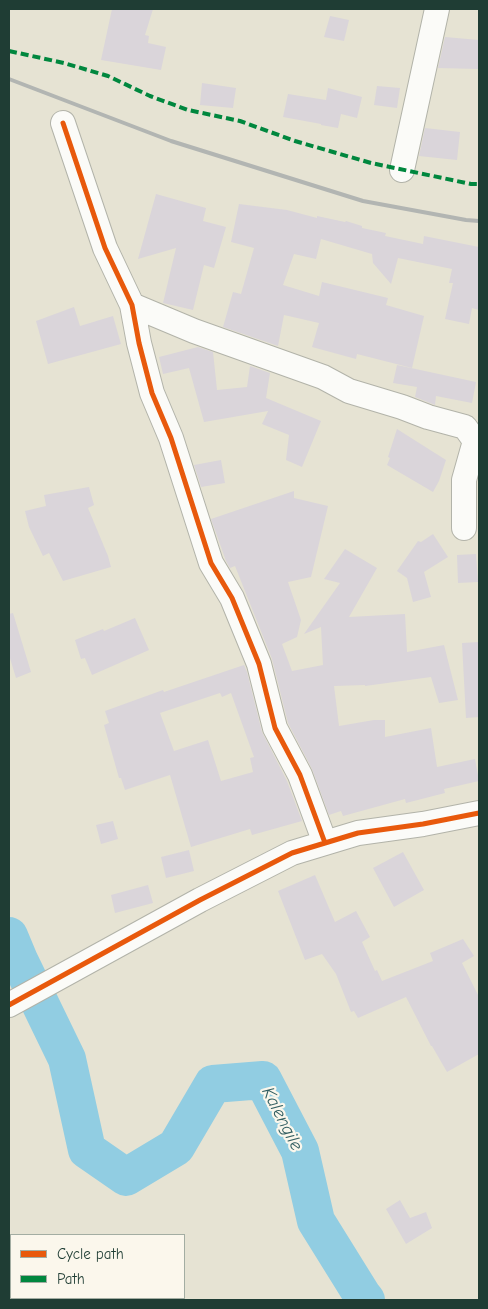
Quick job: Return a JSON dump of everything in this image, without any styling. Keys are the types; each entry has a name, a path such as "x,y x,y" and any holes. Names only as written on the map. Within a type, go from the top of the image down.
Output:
{"street":[{"path":"402,170 437,9"},
{"path":"63,123 105,248 132,305 139,343 152,392 170,438 211,563 232,598 259,664 276,728 300,775 325,843"},
{"path":"132,305 194,331 323,377 349,391 465,427 475,441 464,480 464,528"},
{"path":"14,1002 200,900 292,853 358,833 423,824 479,813"}],"building":[{"path":"112,9 153,9 145,35 149,36 148,43 166,47 161,70 101,60"},
{"path":"330,16 349,20 344,41 324,37"},
{"path":"445,37 479,40 478,69 438,68"},
{"path":"202,83 236,88 233,108 200,105"},
{"path":"377,86 400,88 397,108 374,105"},
{"path":"328,88 362,97 357,118 341,114 338,128 283,117 288,94 326,100"},
{"path":"425,128 460,132 457,160 419,156"},
{"path":"156,194 206,208 203,221 226,227 214,268 204,265 193,310 163,303 176,248 138,259"},
{"path":"239,204 287,210 317,218 317,216 346,221 362,226 362,228 386,233 385,236 423,244 424,236 479,247 479,310 472,308 469,324 445,319 453,283 449,283 452,269 398,258 391,284 373,263 372,254 321,239 316,259 294,254 283,285 319,296 322,282 388,298 386,305 424,316 412,368 357,354 356,359 312,347 319,323 284,315 278,346 223,327 233,292 241,294 254,248 231,242"},
{"path":"74,307 80,326 113,316 121,344 48,364 36,321"},
{"path":"198,347 213,352 217,390 247,387 250,366 270,373 266,398 321,421 302,467 286,460 289,435 262,424 268,411 204,422 189,368 163,374 159,357"},
{"path":"397,365 476,382 472,403 436,396 435,405 415,397 417,387 393,383"},
{"path":"397,429 446,460 433,492 387,465"},
{"path":"221,460 225,483 201,487 194,465"},
{"path":"89,487 94,505 88,508 111,567 63,581 49,553 43,556 29,527 25,511 46,506 44,495"},
{"path":"294,491 294,498 328,506 311,577 288,582 301,620 297,637 282,644 292,671 323,665 321,627 304,634 340,583 324,579 345,549 377,568 349,617 405,614 407,652 444,645 458,700 439,703 431,677 365,686 334,686 339,726 385,720 385,737 431,728 437,767 475,759 479,781 444,789 445,793 406,803 405,799 343,816 341,811 329,815 312,769 288,723 272,659 235,566 230,568 226,561 211,519"},
{"path":"433,534 448,557 424,572 431,597 413,602 407,578 397,571 418,541 421,542"},
{"path":"476,554 478,582 458,583 457,555"},
{"path":"13,613 31,672 16,678 9,655 9,614"},
{"path":"135,618 149,650 92,675 85,658 81,659 75,640 103,629 104,631"},
{"path":"479,642 479,717 466,718 462,643"},
{"path":"244,665 262,732 287,781 302,821 252,835 250,829 191,847 170,775 125,790 121,778 119,778 104,725 109,723 105,711 163,690 164,692","holes":["220,693 222,697 231,693 254,757 250,758 253,772 221,781 208,740 174,751 160,713"]},
{"path":"113,821 118,839 101,844 96,825"},
{"path":"189,850 194,871 166,878 161,857"},
{"path":"403,852 424,890 394,907 373,868"},
{"path":"315,875 335,922 356,911 370,937 362,942 375,971 377,970 382,981 433,961 430,953 463,939 474,956 462,963 479,997 479,1054 447,1072 431,1046 406,997 358,1018 354,1011 351,1012 336,974 322,954 305,960 278,891"},
{"path":"148,885 153,903 115,913 111,895"},
{"path":"400,1200 410,1218 426,1212 432,1228 406,1244 386,1209"}],"waterway":[{"name":"Kalengile","path":"9,936 67,1059 87,1150 126,1177 176,1147 213,1084 263,1080 300,1151 316,1221 366,1300"}],"railway":[{"path":"9,79 171,141 363,201 479,221"}],"marked path":[{"path":"9,51 64,63 108,76 150,96 188,110 240,121 295,141 371,163 471,184 479,184"}],"cycle path":[{"path":"63,123 105,248 132,305 139,343 152,393 171,438 211,563 232,598 259,664 275,728 300,775 325,843"},
{"path":"9,1005 200,900 292,853 358,833 423,824 479,813"}]}
